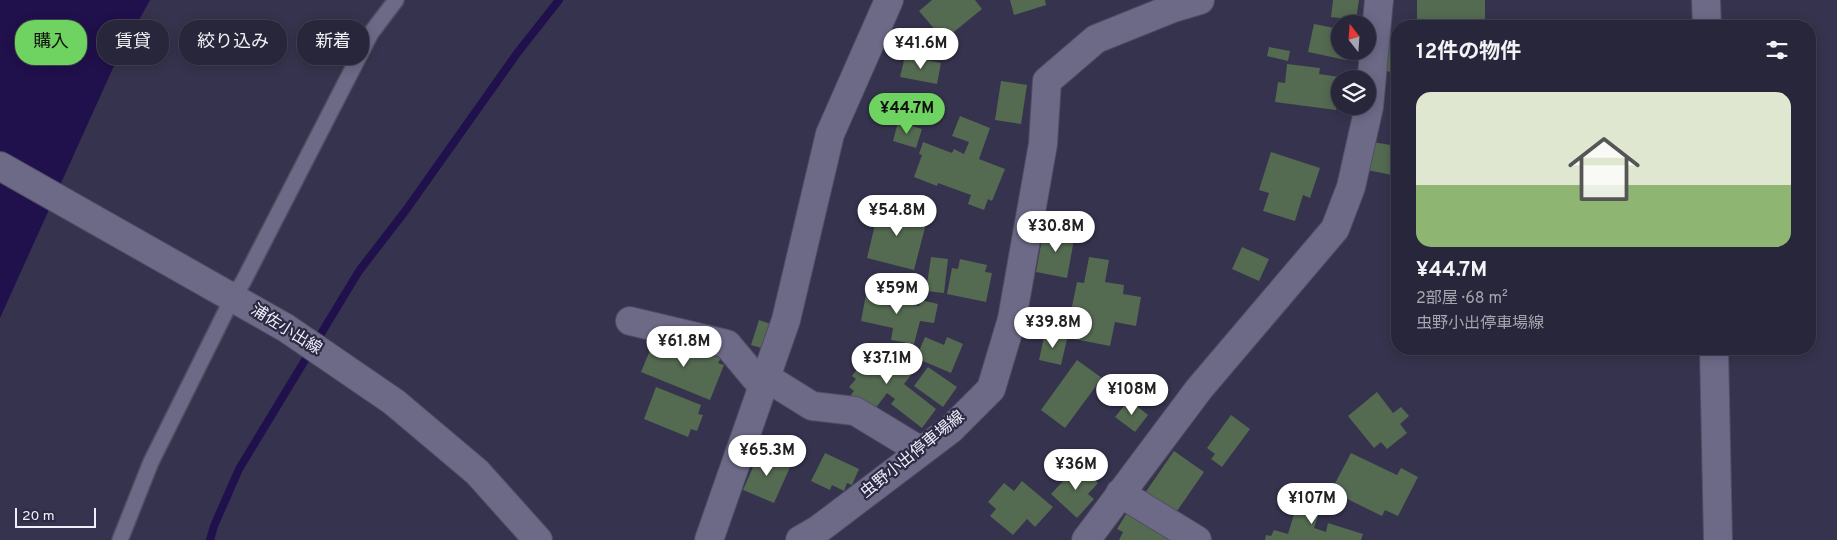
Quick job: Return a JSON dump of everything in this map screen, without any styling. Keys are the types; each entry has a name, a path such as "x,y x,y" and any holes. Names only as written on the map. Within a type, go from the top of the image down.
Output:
{"street":[{"path":"709,540 786,320 830,134 889,0"},
{"name":"虫野小出停車場線","path":"800,540 819,529 951,429 990,389 1012,319 1043,144 1047,81 1096,39 1172,8 1200,0"},
{"path":"1086,540 1199,389 1335,229 1351,186 1369,107 1379,0"},
{"path":"1706,0 1707,20"},
{"name":"浦佐小出線","path":"0,166 286,328 394,402 477,472 538,540"},
{"path":"630,321 726,344 765,383 812,406 855,411 921,451"},
{"path":"1714,355 1718,540"},
{"path":"1120,493 1197,540"}],"lane":[{"path":"120,540 151,462 229,294 243,282 371,33 396,0"}],"shaded area":[{"path":"0,0 150,0 139,20 97,20 97,65 115,65 0,318"}],"building":[{"path":"932,0 975,0 982,9 944,40 919,11"},
{"path":"1010,0 1045,0 1046,5 1014,15"},
{"path":"1333,0 1359,0 1357,15 1331,15"},
{"path":"1417,0 1485,0 1485,20 1417,20"},
{"path":"1314,24 1331,27 1331,57 1308,52"},
{"path":"1386,33 1391,34 1391,72 1380,70"},
{"path":"1269,47 1290,51 1288,61 1267,56"},
{"path":"905,56 941,63 937,84 900,77"},
{"path":"1287,64 1320,68 1319,74 1331,76 1331,109 1275,102 1278,82 1285,83"},
{"path":"1001,81 1027,85 1021,124 995,120"},
{"path":"960,116 990,128 979,159 1005,169 992,201 988,199 984,210 968,204 971,195 938,183 937,186 914,177 922,155 919,154 923,142 952,153 954,149 964,154 969,142 952,136"},
{"path":"898,122 922,129 916,148 893,141"},
{"path":"1372,142 1391,145 1391,175 1367,170"},
{"path":"1271,152 1320,168 1310,198 1303,195 1295,221 1263,211 1269,193 1259,190"},
{"path":"880,204 928,216 914,270 867,258"},
{"path":"1044,228 1075,234 1067,278 1036,272"},
{"path":"1242,247 1269,259 1259,281 1232,269"},
{"path":"931,257 948,259 944,293 926,291"},
{"path":"1089,257 1109,260 1105,282 1124,285 1123,294 1141,297 1136,326 1115,322 1110,346 1074,339 1078,318 1070,316 1077,282 1084,283"},
{"path":"960,259 987,265 985,272 992,273 986,302 947,294 952,268 958,269"},
{"path":"867,289 897,295 895,302 919,306 921,300 938,304 934,323 920,321 914,344 891,340 893,328 861,321"},
{"path":"759,320 776,326 768,350 751,345"},
{"path":"1045,333 1067,339 1061,365 1039,360"},
{"path":"925,337 944,345 947,337 963,344 951,373 916,358"},
{"path":"655,338 702,356 705,349 722,356 718,363 724,365 710,400 641,372"},
{"path":"867,344 878,353 883,347 914,371 904,384 936,409 922,428 891,404 895,399 887,393 872,413 850,396 854,391 849,387 856,379 852,376 858,368 852,364"},
{"path":"1077,360 1102,378 1065,428 1041,410"},
{"path":"928,367 957,387 943,407 914,386"},
{"path":"656,387 701,405 698,414 703,415 697,431 691,429 688,437 644,419"},
{"path":"1377,392 1393,413 1401,407 1409,416 1400,424 1407,433 1387,449 1381,442 1374,448 1348,416"},
{"path":"1129,400 1148,415 1135,432 1115,417"},
{"path":"1231,415 1250,429 1222,467 1211,459 1215,454 1207,448"},
{"path":"760,451 791,465 774,503 743,490"},
{"path":"1174,451 1204,472 1175,514 1145,493"},
{"path":"825,453 859,469 852,485 847,483 844,491 832,485 830,490 811,481"},
{"path":"1351,453 1397,475 1401,468 1418,477 1398,516 1385,510 1382,516 1331,491"},
{"path":"1078,465 1098,483 1088,494 1094,499 1077,518 1051,494"},
{"path":"1022,481 1053,507 1035,527 1027,519 1013,535 990,516 996,509 988,502 1004,483 1014,491"},
{"path":"1300,494 1323,501 1314,528 1326,532 1328,523 1363,534 1361,540 1265,540 1266,535 1271,536 1274,530 1288,534"},
{"path":"1128,511 1176,540 1119,540 1123,532 1117,529"}],"waterway":[{"path":"210,540 214,526 239,469 359,271 406,210 518,52 559,0"}]}
